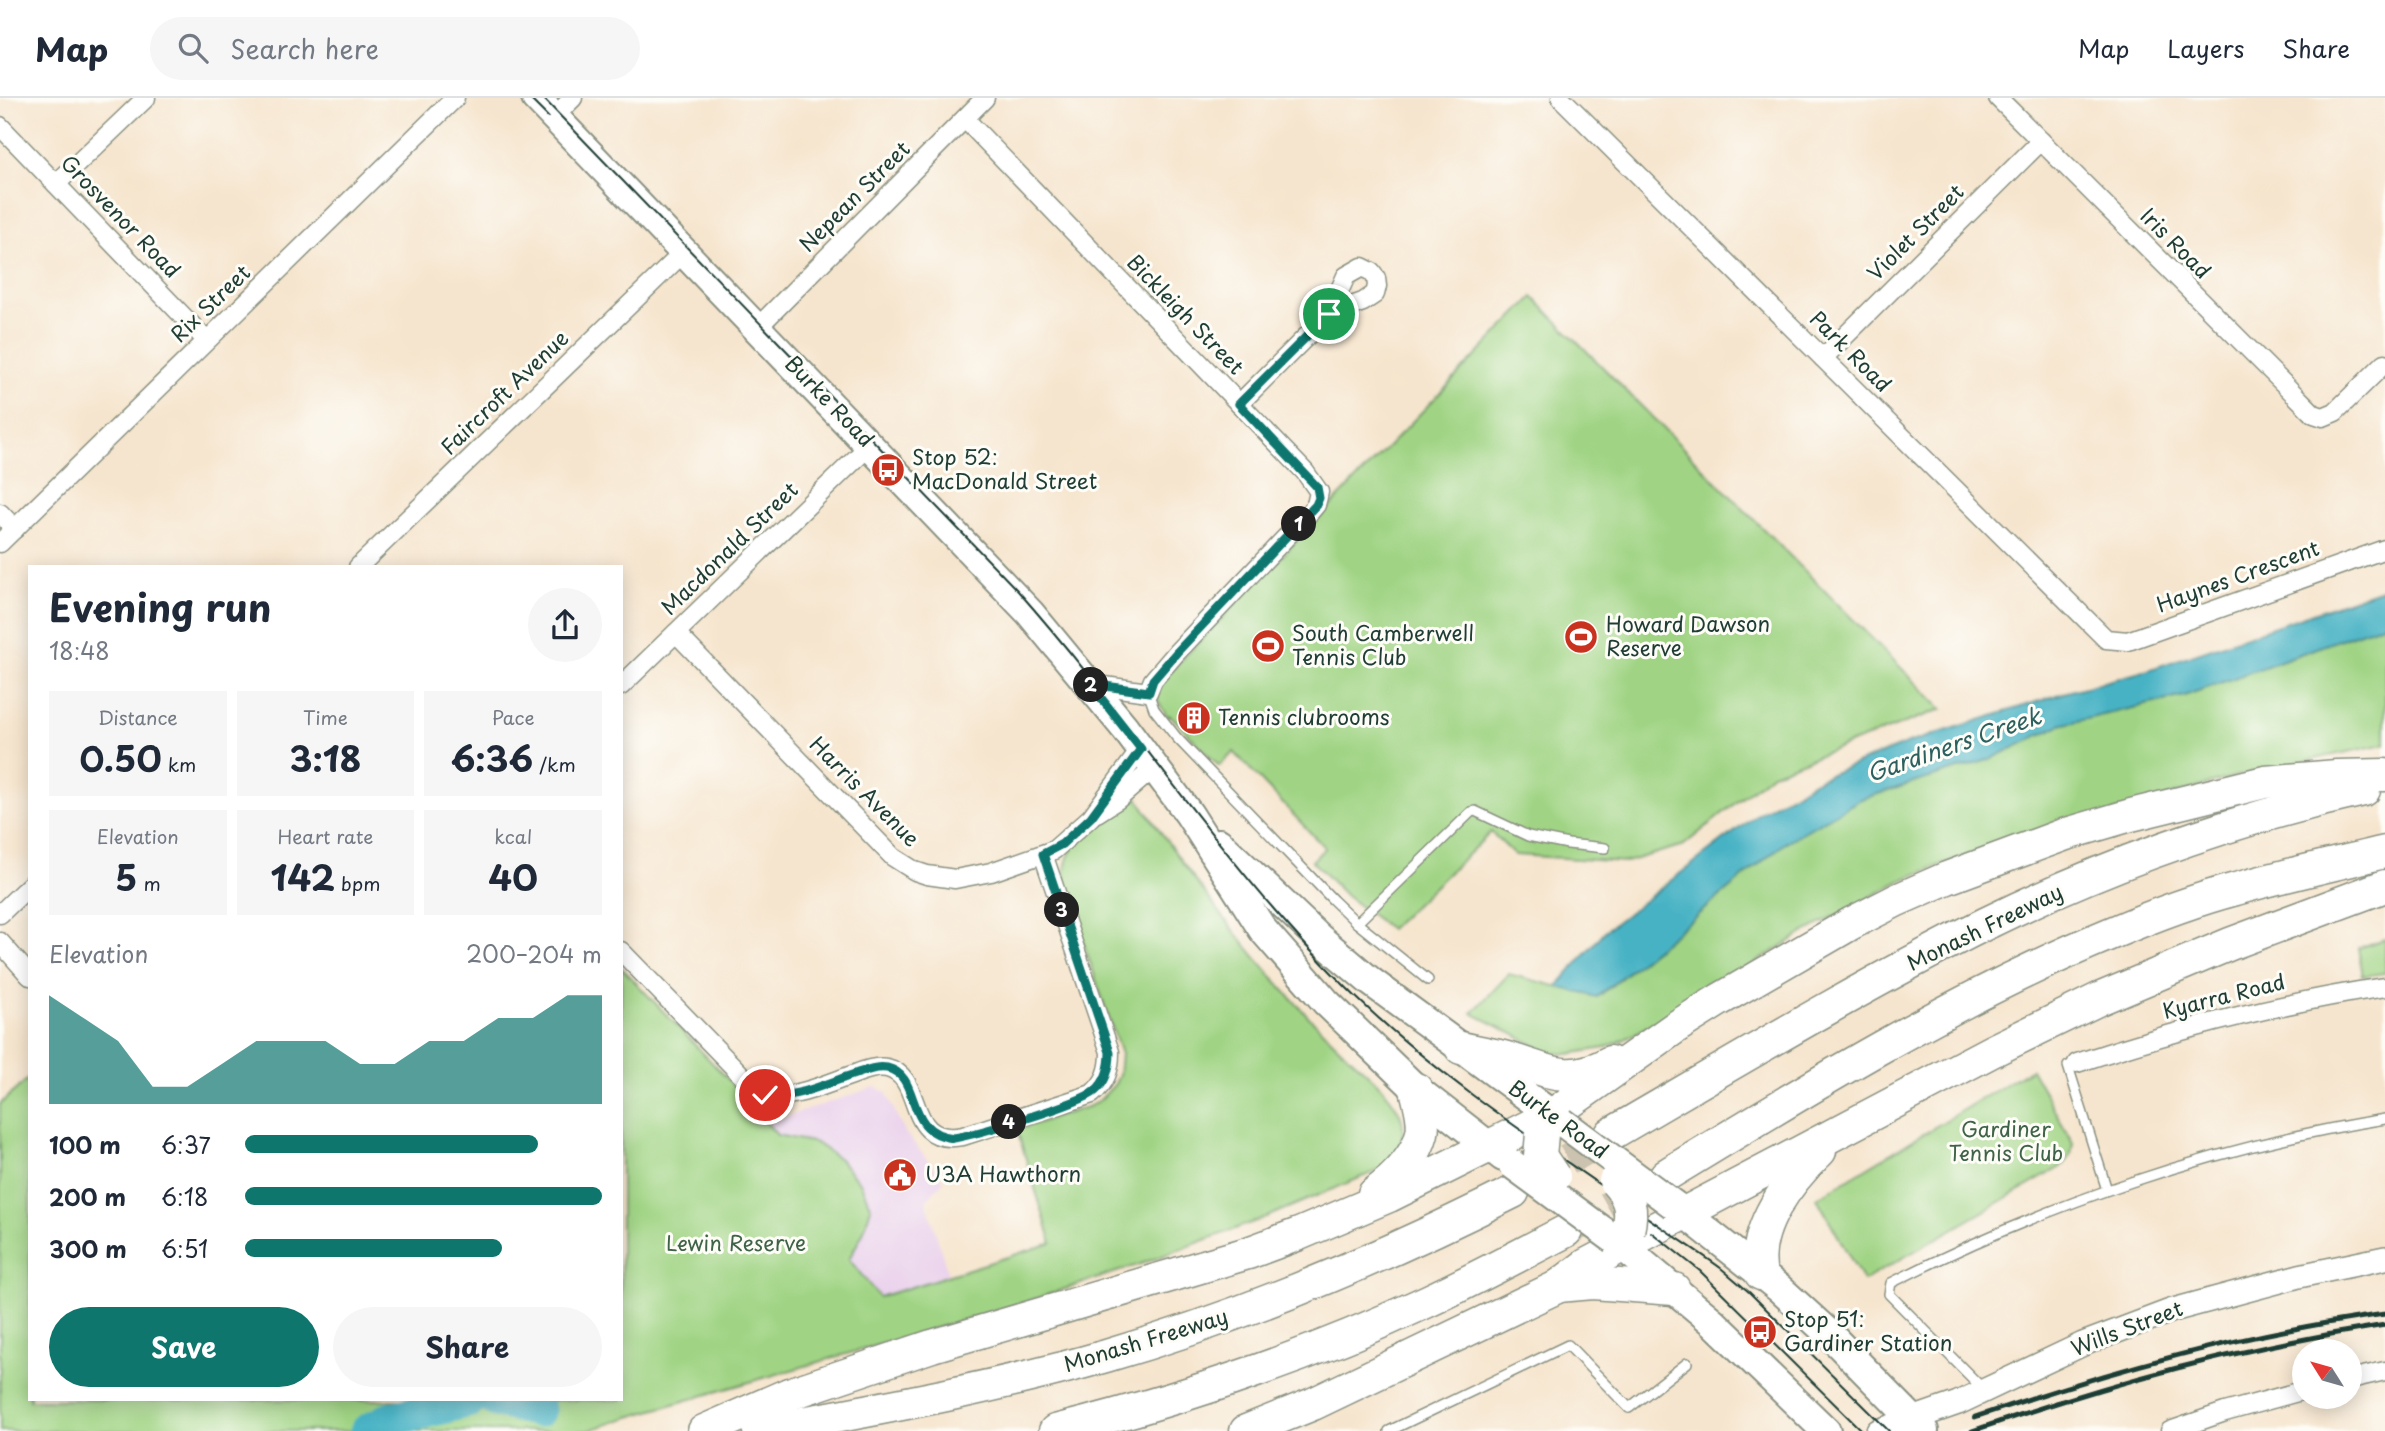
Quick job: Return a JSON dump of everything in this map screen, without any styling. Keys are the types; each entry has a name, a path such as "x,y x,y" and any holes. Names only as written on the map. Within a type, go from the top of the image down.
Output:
{"highway":[{"path":"1461,1048 1508,1058 1547,1073 1572,1076 1603,1066 1676,1027 1796,955 1897,900 2052,839 2131,815 2265,782 2385,775"},
{"name":"Monash Freeway","path":"1605,1142 1913,962 2034,902 2207,833 2305,803 2385,785"},
{"path":"1666,1175 1882,1047 2061,955 2113,932 2233,889 2385,852"},
{"path":"1246,1431 1314,1404 1557,1287 1621,1239 2099,999 2230,944 2385,886"},
{"path":"704,1431 789,1394 906,1355 1248,1253 1349,1214 1552,1124 1676,1027"},
{"path":"1349,1214 1390,1182 1417,1146 1422,1132 1422,1120 1416,1089"},
{"path":"1055,1431 1216,1385 1334,1342 1428,1301 1570,1220 1560,1184 1542,1161 1539,1149 1552,1124"},
{"path":"1762,1274 1760,1250 1777,1203 1797,1173 1842,1130"},
{"path":"1605,1142 1630,1201 1630,1216 1621,1239"},
{"name":"Monash Freeway","path":"760,1431 917,1402 1016,1379 1181,1333 1256,1307 1346,1270 1513,1192"},
{"path":"1557,1287 1593,1283 1674,1289"}],"main road":[{"name":"Burke Road","path":"554,104 684,251 1003,582 1090,684 1147,758 1189,814 1263,930 1326,1002 1416,1089 1494,1151 1570,1220 1621,1239 1713,1322 1826,1431"},
{"name":"Burke Road","path":"1189,814 1342,958 1461,1048 1552,1124 1605,1142 1679,1209 1762,1274 1826,1331 1918,1425"}],"street":[{"path":"56,184 146,98"},
{"name":"Rix Street","path":"0,543 455,98"},
{"name":"Nepean Street","path":"757,328 985,98"},
{"name":"Park Road","path":"1561,98 2106,639"},
{"name":"Iris Road","path":"1998,98 2314,414 2323,417 2335,412 2385,363"},
{"name":"Bickleigh Street","path":"965,119 1317,487 1319,498 1310,512 1158,673 1149,692"},
{"name":"Grosvenor Road","path":"0,126 206,340"},
{"name":"Violet Street","path":"1823,358 2041,141"},
{"name":"Faircroft Avenue","path":"360,565 684,251"},
{"path":"1239,404 1329,314"},
{"name":"Macdonald Street","path":"623,684 870,445"},
{"path":"0,513 15,529"},
{"name":"Haynes Crescent","path":"2106,639 2128,641 2385,548"},
{"name":"Harris Avenue","path":"676,633 879,843 903,865 927,875 955,879 990,872 1043,854 1062,844 1091,817 1117,800 1147,758"},
{"path":"1090,684 1149,692"},
{"path":"623,953 757,1091 765,1095 783,1096 868,1070 887,1068 901,1076 922,1122 929,1129 943,1137 964,1136 1092,1094 1108,1071 1110,1052 1043,854"},
{"path":"0,914 28,887"},
{"path":"0,942 28,974"},
{"name":"Kyarra Road","path":"2077,1063 2178,1030 2290,1003 2385,987"},
{"name":"Wills Street","path":"1878,1431 1918,1425 1958,1403 2083,1344 2173,1310 2298,1276 2385,1258"},
{"path":"2362,1376 2385,1371"},
{"path":"2170,1431 2292,1394"}],"lane":[{"path":"1149,692 1154,709 1177,738 1357,923 1428,980"},
{"path":"1357,923 1471,812 1475,811 1528,835 1568,844 1605,848"},
{"path":"2077,1063 2068,1066 2107,1190"},
{"path":"1984,1391 1889,1294 1891,1283 1961,1247 2107,1190 2236,1151 2385,1119"},
{"path":"1389,1431 1568,1345 1629,1408 1688,1363"}],"shaded area":[{"path":"875,1087 886,1092 904,1131 944,1181 926,1200 948,1274 879,1297 849,1259 863,1233 839,1159 816,1144 777,1135 768,1123"}],"green space":[{"path":"1533,297 1942,709 1772,773 1684,845 1626,862 1515,855 1491,832 1390,929 1346,896 1312,861 1325,848 1234,752 1219,766 1170,715 1168,717 1160,706 1157,692 1166,676"},
{"path":"2385,623 2385,744 2236,776 1953,860 1902,880 1805,932 1705,994 1605,1048 1568,1054 1548,1052 1472,1013 1509,974 1598,997 1786,842 1861,799 1991,759 2060,725 2184,696"},
{"name":"Lewin Reserve","path":"1137,797 1203,890 1282,988 1392,1100 1402,1120 1401,1142 1394,1155 1379,1170 1259,1220 1138,1265 1019,1304 587,1431 0,1431 0,1104 28,1079 28,1401 623,1401 623,969 741,1093 777,1135 816,1143 839,1159 861,1184 871,1208 863,1233 849,1259 879,1297 1052,1243 1017,1130 1090,1106 1100,1100 1115,1084 1119,1075 1121,1054 1066,891 1065,877 1070,853 1075,846 1110,814"},
{"path":"2385,939 2385,973 2363,976 2358,948"},
{"name":"Gardiner Tennis Club","path":"2031,1069 2073,1143 2071,1155 2064,1165 1863,1281 1817,1198"}],"water":[{"path":"2385,588 2385,623 2184,696 2060,725 1991,759 1861,799 1786,842 1597,997 1557,987 1605,931 1759,813 1821,778 1911,742 2067,692 2148,670"}],"waterway":[{"name":"Gardiners Creek","path":"368,1431 388,1420 466,1401"},
{"name":"Gardiners Creek","path":"500,1401 538,1410"}],"tunnel":[{"path":"1526,1184 1611,1134"},
{"path":"1566,1231 1649,1184"}],"tram line":[{"path":"529,98 548,117"},
{"path":"543,98 1018,591 1061,641 1266,901 1357,998 1466,1090 1722,1269 1749,1292 1889,1431"},
{"path":"1651,1232 1700,1271 1862,1431"}],"railway":[{"path":"1975,1417 2177,1355 2280,1332 2385,1314"},
{"path":"1972,1431 2074,1397 2176,1368 2279,1344 2385,1325"}],"place":[{"name":"Stop 52: MacDonald Street","path":"888,470"},
{"name":"Howard Dawson Reserve","path":"1581,637"},
{"name":"South Camberwell Tennis Club","path":"1268,646"},
{"name":"Tennis clubrooms","path":"1194,718"},
{"name":"U3A Hawthorn","path":"900,1175"},
{"name":"Stop 51: Gardiner Station","path":"1760,1332"}],"route":[{"path":"765,1095 783,1096 868,1070 887,1068 901,1076 906,1083 922,1122 935,1134 954,1138 1068,1103 1098,1089 1108,1071 1110,1052 1043,854 1062,844 1091,817 1141,749 1090,684 1149,692 1153,680 1177,652 1316,505 1319,498 1317,487 1239,404 1329,314"}]}
